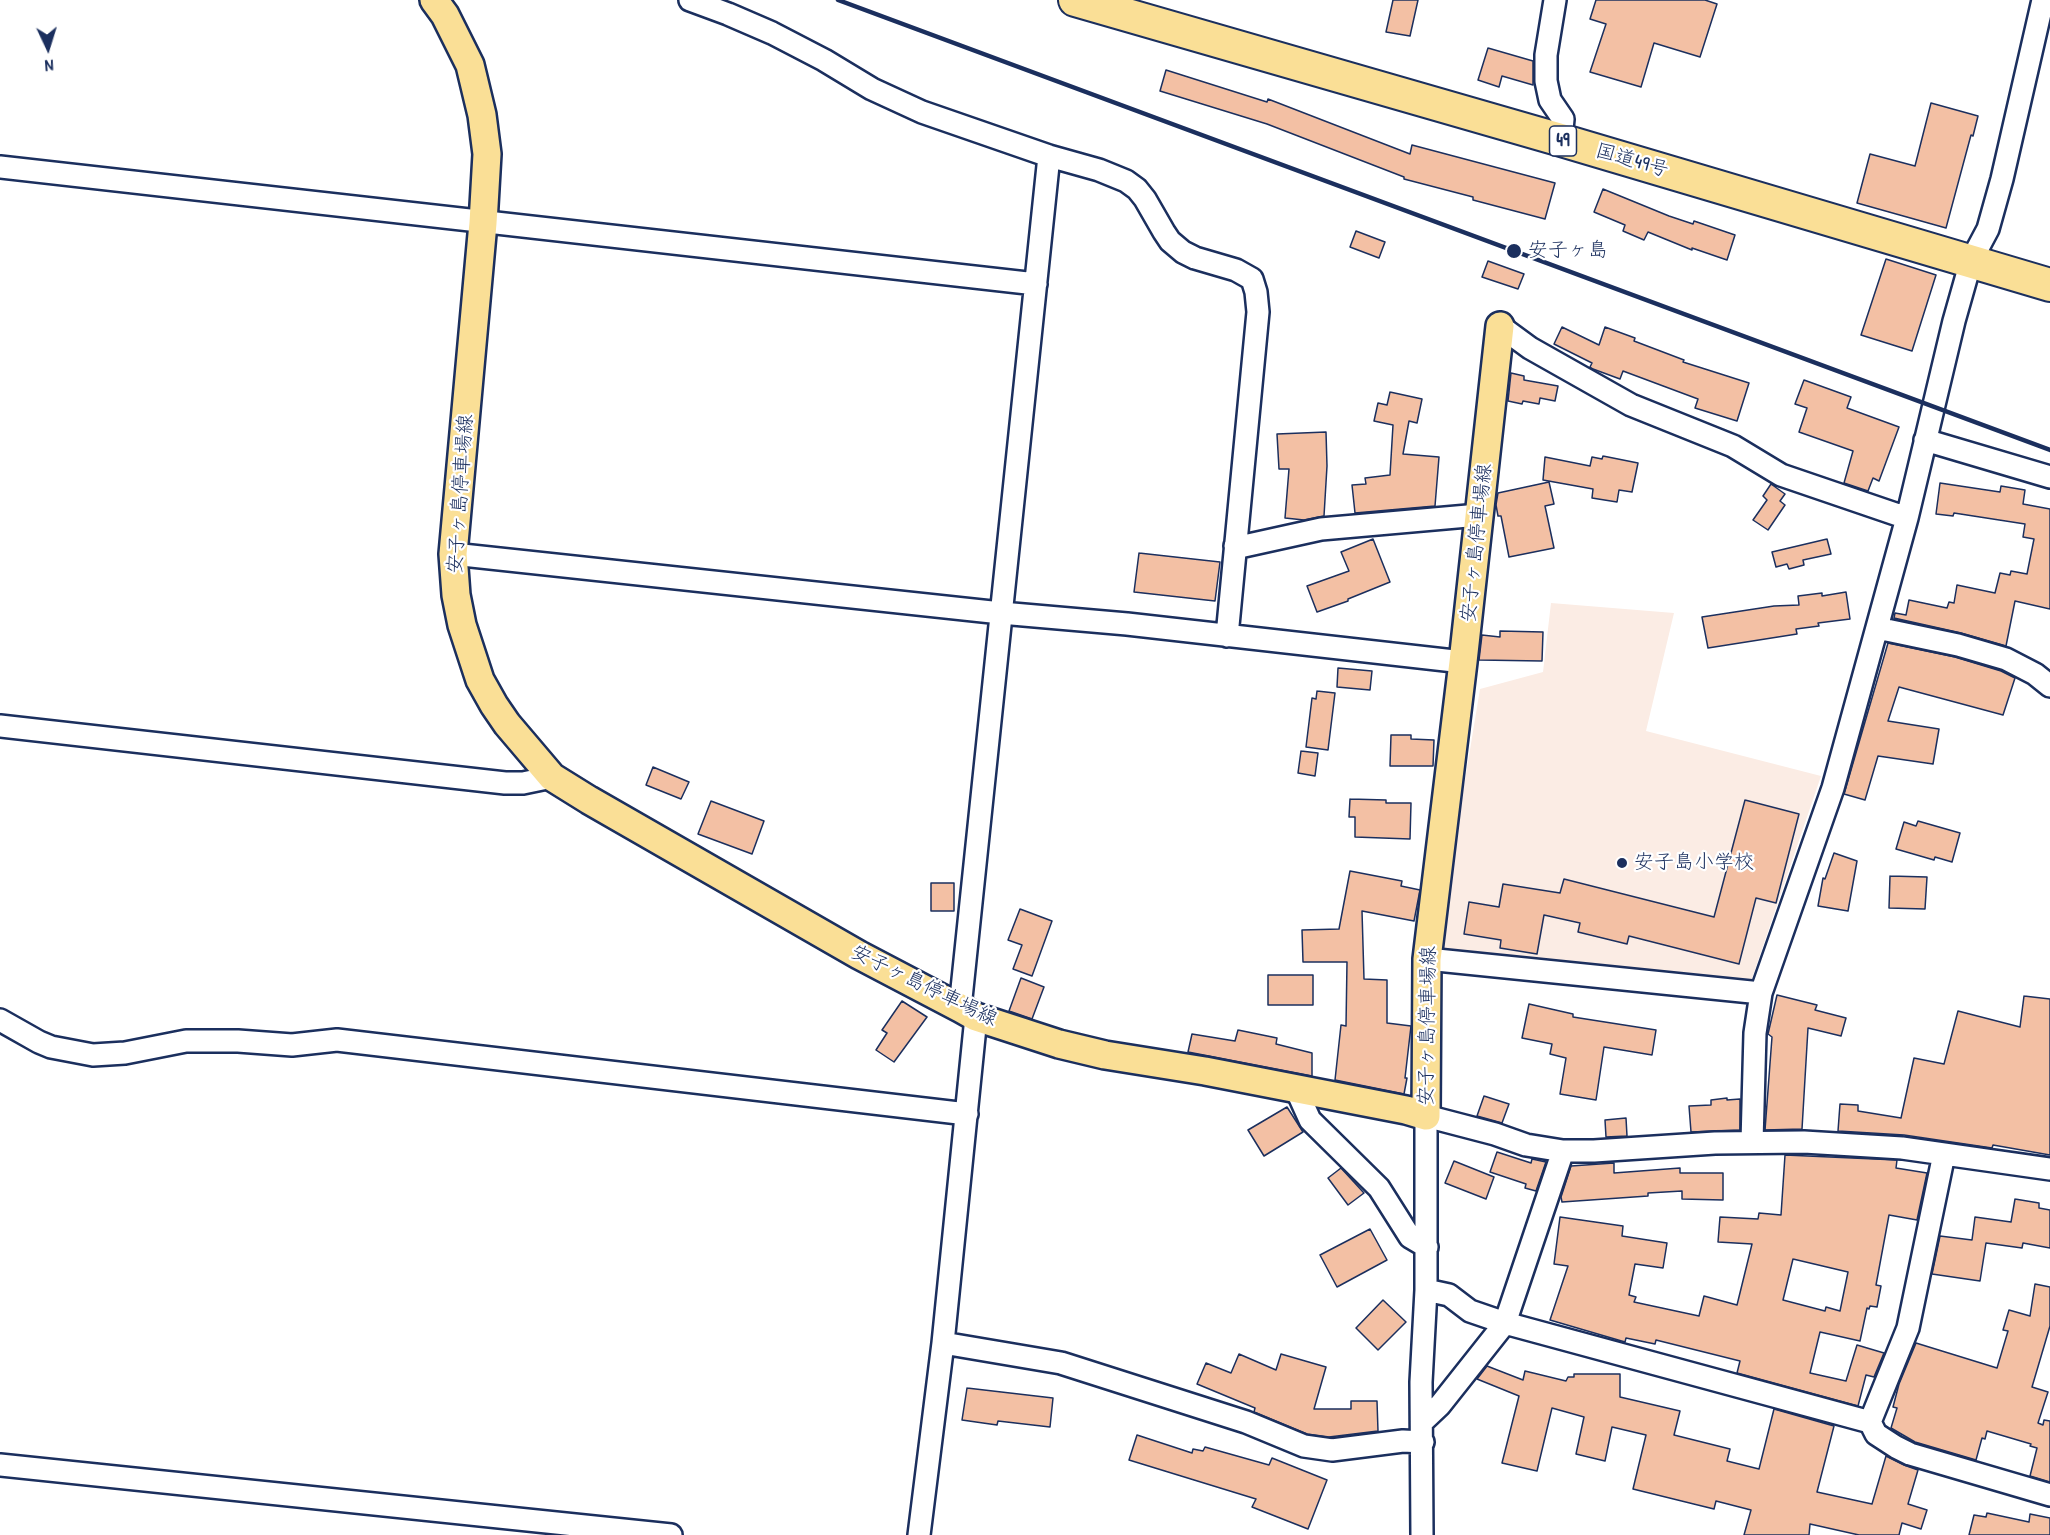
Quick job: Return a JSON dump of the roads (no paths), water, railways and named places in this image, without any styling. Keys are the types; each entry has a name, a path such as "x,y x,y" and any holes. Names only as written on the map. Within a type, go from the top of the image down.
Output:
{"highway":[{"name":"国道49号","path":"1075,0 2050,285"}],"main road":[{"name":"安子ヶ島停車場線","path":"434,0 456,36 470,65 477,88 487,154 483,223 453,554 456,595 462,625 480,680 507,724 552,777 724,879 859,955 968,1012 1059,1044 1105,1055 1406,1110 1426,1116 1427,960 1500,326"}],"street":[{"path":"690,0 772,33 824,60 872,89 922,111 1126,181 1145,199 1170,241 1183,252 1195,258 1236,270 1252,279 1258,312 1227,636"},
{"path":"1555,0 1546,55 1546,81 1550,100 1563,119 1561,141"},
{"path":"1752,1142 1755,1032 1761,993 1833,788 1907,518 1971,261 1988,229 1999,189 2043,0"},
{"path":"919,1535 943,1343 967,1114 968,1012 1001,613 1049,156"},
{"path":"0,167 1036,284"},
{"path":"1500,326 1530,348 1631,405 1732,446 1781,475 1907,518"},
{"path":"1925,440 2050,477"},
{"path":"1235,546 1321,530 1479,515"},
{"path":"453,554 1463,662"},
{"path":"1877,628 1958,645 2006,659 2049,684"},
{"path":"0,726 505,783 523,783 552,777"},
{"path":"1427,960 1761,993"},
{"path":"0,1020 51,1047 93,1055 125,1053 186,1041 238,1041 292,1045 337,1040 967,1114"},
{"path":"1296,1089 1310,1120 1379,1188 1410,1237 1427,1247"},
{"path":"1422,1535 1421,1382 1427,1247 1426,1116 1526,1144 1563,1151 1752,1142 1862,1144 2050,1169"},
{"path":"943,1343 1061,1363 1245,1422 1304,1446 1332,1450 1402,1440 1422,1432 1440,1405 1505,1323 1563,1151"},
{"path":"1870,1422 1908,1328 1944,1154"},
{"path":"1426,1290 1449,1295 1470,1311 1505,1323 1870,1422 1876,1434 1910,1454 2050,1495"},
{"path":"0,1465 671,1535"}],"railway":[{"path":"838,0 2050,450"}],"place":[{"name":"安子ヶ島","path":"1514,251"},
{"name":"安子島小学校","path":"1622,863"}]}
